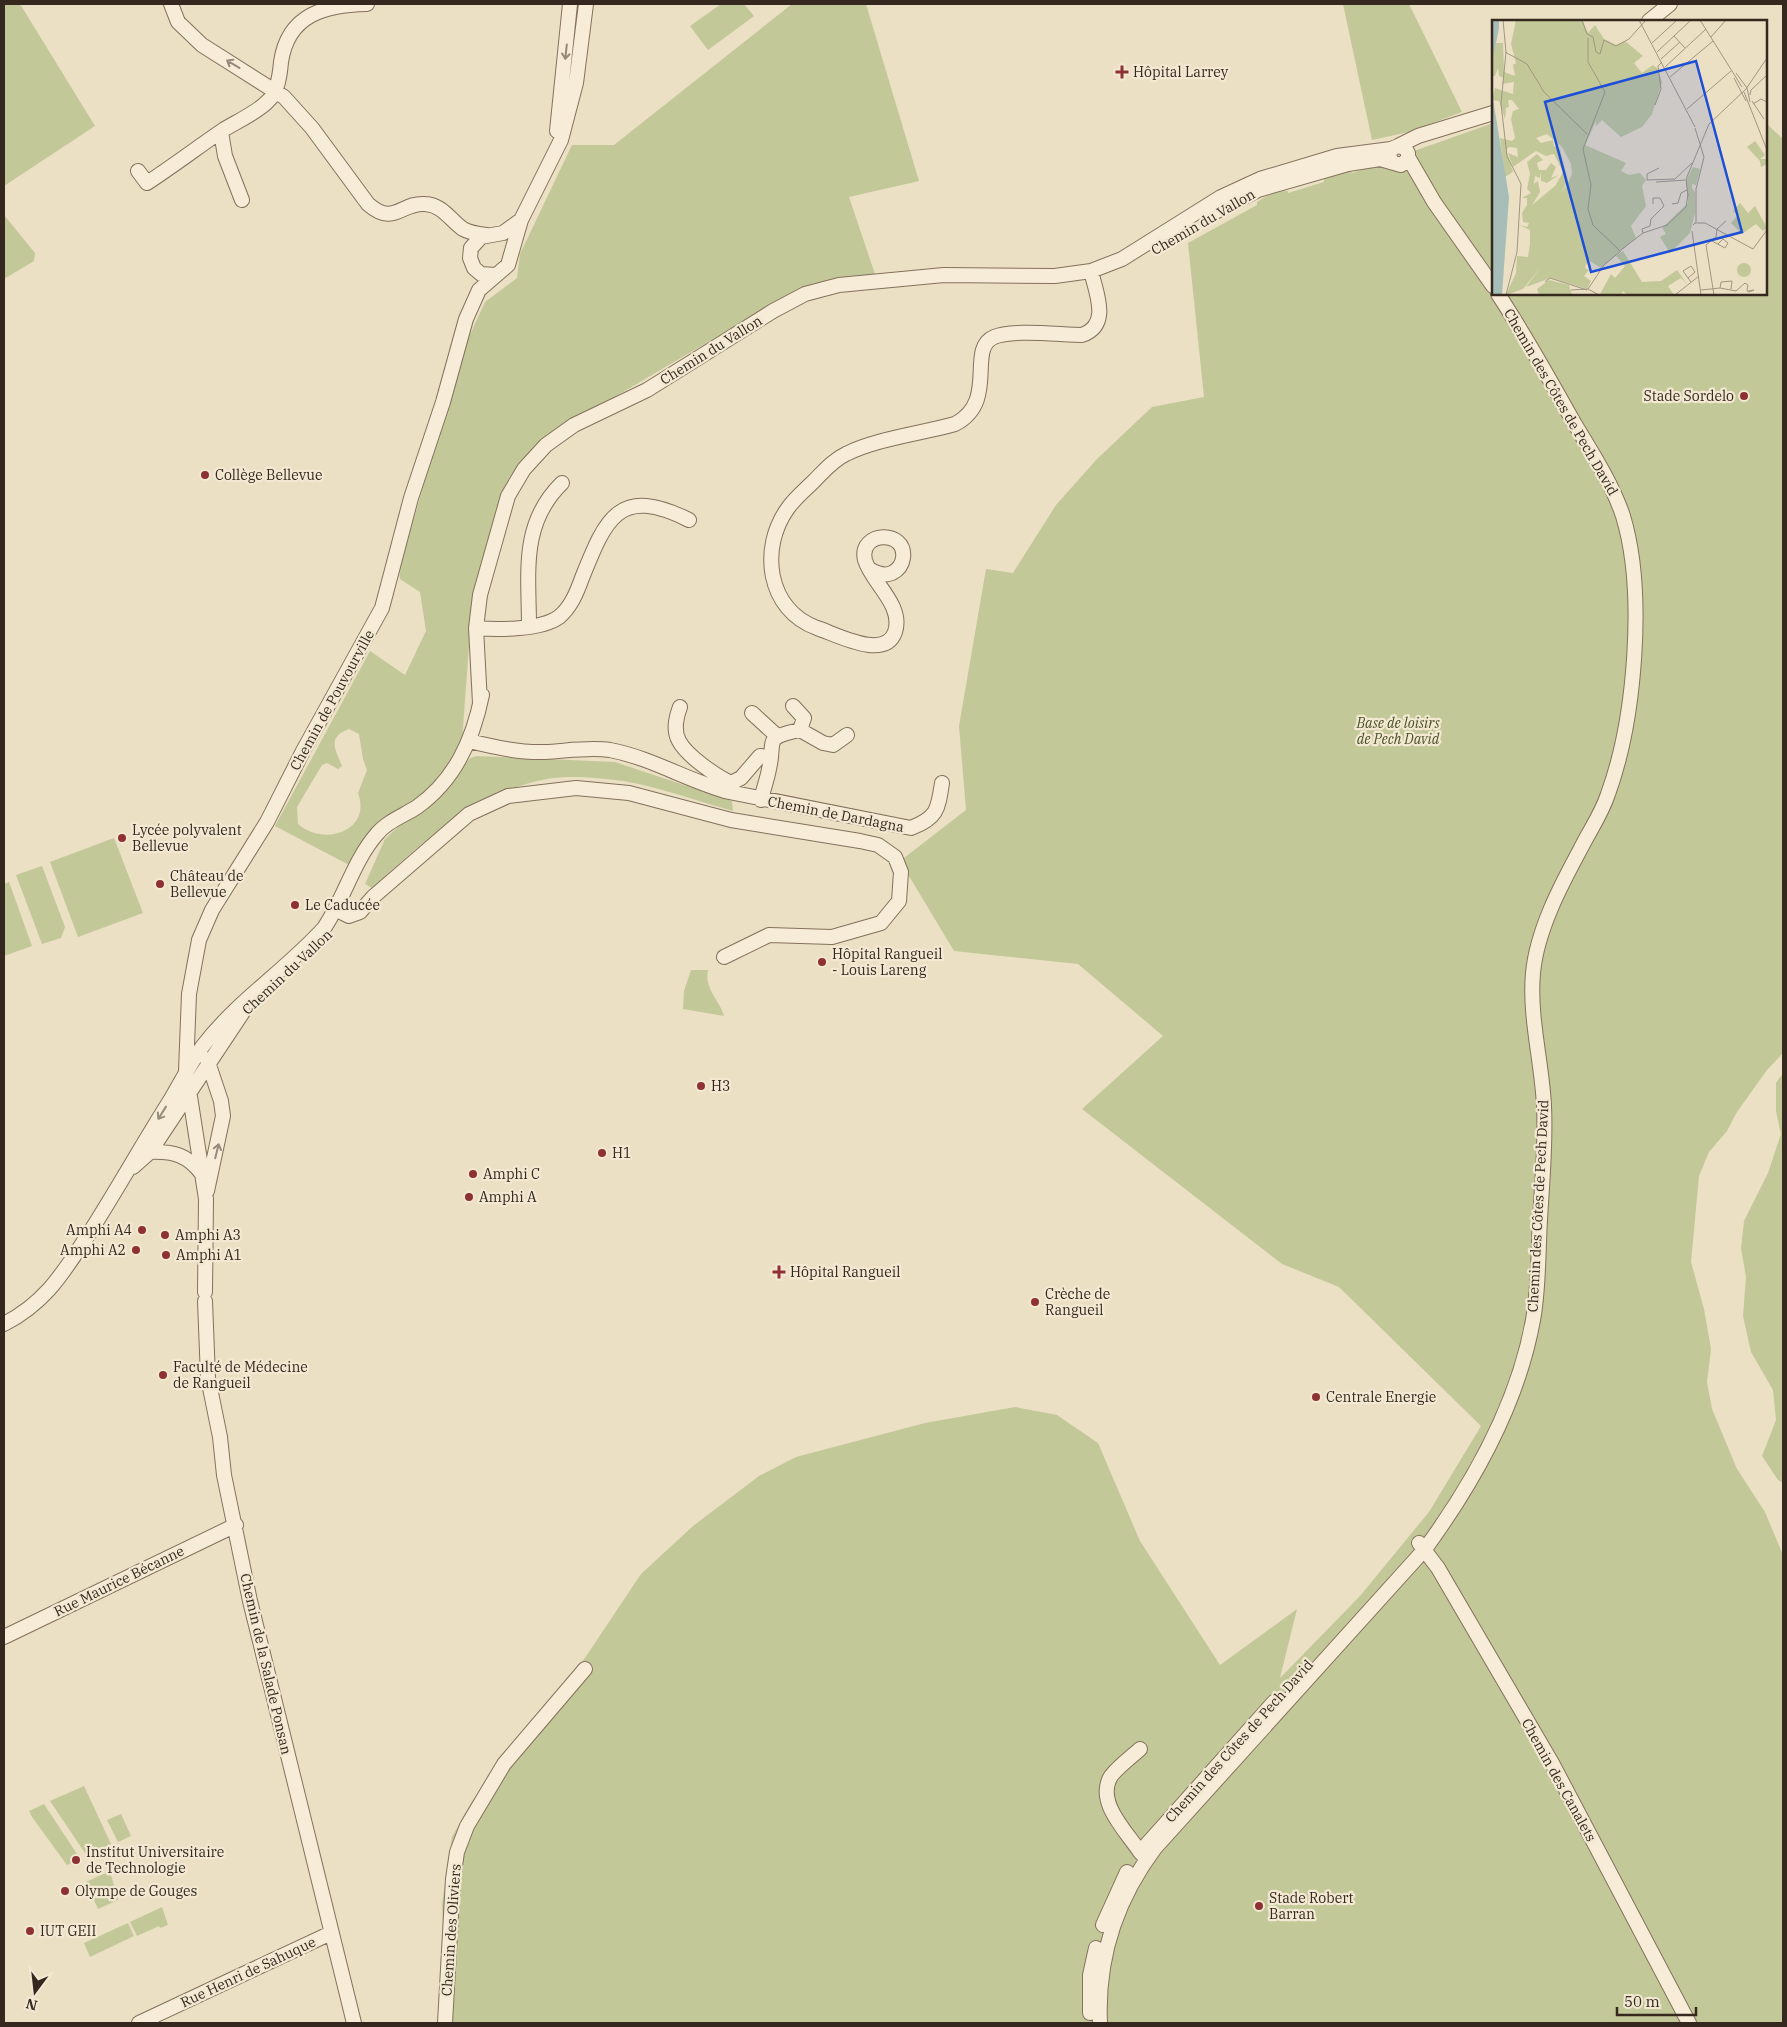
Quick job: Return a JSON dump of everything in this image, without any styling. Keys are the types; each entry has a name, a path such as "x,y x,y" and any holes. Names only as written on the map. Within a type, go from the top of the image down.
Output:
{"street":[{"path":"171,4 178,22 202,45 284,97 312,128 368,204 376,211 393,214 417,204 428,204 440,208 464,230 490,236 507,244 510,252"},
{"path":"138,171 147,183 268,101 275,90 287,41 292,31 306,18 316,12 340,5 379,4"},
{"name":"Chemin de Pouvourville","path":"552,159 562,91 570,4"},
{"name":"Chemin de Pouvourville","path":"190,1091 186,1071 189,994 194,959 205,925 267,822 307,743 382,608 411,498 435,428 472,305 479,290 508,265 510,252 521,220 561,140 576,83 586,4"},
{"path":"1650,20 1670,4"},
{"path":"1492,113 1426,135 1399,156 1492,285"},
{"path":"221,132 225,156 242,200"},
{"name":"Chemin du Vallon","path":"130,1169 150,1152 208,1063 250,1005 332,931 369,844 377,833 432,796 451,774 469,741 484,682 480,629 483,579 508,496 524,469 546,445 574,424 662,382 791,300 820,289 863,282 964,274 1016,277 1092,275 1122,259 1221,197 1260,179 1337,156 1399,156"},
{"path":"471,248 477,240 507,230 521,220"},
{"name":"Chemin de Pouvourville","path":"452,368 457,322 472,287 474,268 470,258 471,248 464,230"},
{"path":"474,268 481,274 495,275"},
{"path":"888,597 894,572 902,562 904,555 899,543 888,536 875,538 866,547 865,559 888,597 896,618 896,629 886,643 875,646 808,624 792,614 780,598 771,578 774,542 779,522 788,507 832,462 846,454 864,447 956,424 968,418 976,406 981,389 981,357 985,345 993,337 1006,334 1082,335 1090,332 1098,323 1100,315 1092,275"},
{"name":"Chemin des Côtes de Pech David","path":"1091,2023 1090,1975 1104,1921 1123,1878 1422,1546 1460,1495 1487,1449 1510,1396 1525,1354 1533,1320 1544,1134 1543,1087 1532,992 1534,967 1545,927 1578,852 1607,797 1622,751 1629,710 1634,641 1633,578 1628,537 1622,514 1591,452 1499,295"},
{"path":"529,627 528,553 533,530 540,511 550,495 562,482"},
{"path":"480,629 529,627 547,624 568,608 600,534 609,521 619,512 642,504 668,509 688,520"},
{"path":"871,570 882,575 894,572"},
{"path":"793,706 804,718 800,730"},
{"path":"680,707 675,723 679,742 718,777 731,783 741,778 760,756 770,757"},
{"path":"752,713 778,736 800,730 823,743 833,745 846,735"},
{"name":"Chemin de Dardagna","path":"761,800 770,757 770,744 778,736"},
{"name":"Chemin de Dardagna","path":"469,741 511,750 535,752 608,750 640,757 706,786 761,800 911,828 928,821 938,809 942,783"},
{"path":"343,904 349,916 360,912 372,897 470,814 508,796 576,788 629,793 731,820 860,841 878,845 894,857 901,872 899,901 882,923 832,937 768,936 724,957"},
{"name":"Chemin du Vallon","path":"130,1169 139,1150 186,1071 202,1048 246,999 316,936 343,904"},
{"name":"Chemin de Pouvourville","path":"189,1020 208,1063"},
{"name":"Chemin de la Salade Ponsan","path":"206,1199 223,1116 208,1063"},
{"name":"Chemin de la Salade Ponsan","path":"190,1091 206,1199 205,1296 208,1378 224,1475 250,1601 354,2023"},
{"path":"150,1152 182,1155 202,1174"},
{"path":"4,1324 30,1309 52,1288 130,1169"},
{"name":"Rue Maurice Bécanne","path":"4,1637 236,1526"},
{"name":"Chemin des Canalets","path":"1422,1546 1438,1568 1552,1763 1689,2023"},
{"name":"Chemin des Oliviers","path":"446,2023 453,1878 457,1852 467,1826 504,1764 585,1669"},
{"path":"1140,1749 1117,1769 1111,1777 1106,1790 1112,1810 1144,1855"},
{"name":"Chemin des Côtes de Pech David","path":"1100,2023 1101,1972 1108,1940 1113,1923 1144,1855"},
{"name":"Rue Henri de Sahuque","path":"139,2023 331,1933"}],"green space":[{"path":"4,4 20,4 95,126 4,186"},
{"path":"721,4 744,4 754,16 708,50 690,26"},
{"path":"792,4 866,4 919,181 849,197 876,277 812,284 771,305 555,432 510,476 490,536 471,617 462,742 452,764 423,796 377,823 351,866 275,826 370,651 405,675 426,631 420,592 400,579 399,570 462,352 485,302 517,278 520,254 572,145 614,145","holes":["349,729 359,734 363,759 367,770 358,793 361,806 358,817 352,826 343,831 332,834 320,834 309,831 298,824 297,807 322,765 327,763 338,769 342,766 335,749 335,740 338,736"]},
{"path":"1343,4 1409,4 1462,112 1409,132 1372,140"},
{"name":"Base de loisirs de Pech David","path":"1492,123 1492,295 1767,295 1767,124 1783,139 1783,1053 1767,1070 1737,1112 1727,1131 1709,1152 1699,1176 1691,1262 1704,1309 1711,1349 1707,1382 1712,1409 1737,1469 1765,1512 1783,1555 1783,2023 447,2023 442,1904 452,1837 472,1801 585,1658 641,1574 693,1526 759,1476 796,1457 925,1423 1015,1407 1057,1415 1098,1443 1140,1541 1220,1665 1297,1609 1280,1678 1360,1596 1429,1512 1481,1426 1339,1287 1282,1264 1082,1109 1163,1036 1078,964 954,951 900,861 966,810 959,726 986,569 1013,573 1056,505 1097,459 1152,407 1204,397 1188,243 1257,205 1257,202 1271,194 1284,191 1288,191 1288,193 1324,182 1324,179 1350,171 1352,173"},
{"path":"4,215 35,253 34,261 4,279"},
{"path":"477,756 615,762 732,801 733,811 664,790 623,781 575,777 547,779 522,785 475,807 431,837 372,888 365,884 385,839 400,825 437,800 470,758"},
{"path":"114,838 143,913 78,937 50,862"},
{"path":"42,866 65,927 61,938 42,944 16,875"},
{"path":"9,882 32,946 4,956 4,884"},
{"path":"691,970 708,970 708,983 724,1016 683,1009 684,991"},
{"path":"1783,1073 1783,1483 1778,1480 1762,1456 1776,1420 1773,1390 1751,1352 1743,1316 1746,1277 1741,1248 1744,1221 1768,1173 1781,1134 1776,1111 1776,1083"},
{"path":"84,1786 111,1844 87,1856 50,1801"},
{"path":"44,1804 80,1859 67,1865 32,1817 29,1811"},
{"path":"121,1814 131,1836 118,1842 107,1820"},
{"path":"110,1871 118,1900 98,1909 86,1882"},
{"path":"162,1907 168,1925 160,1928 159,1926 137,1936 130,1922"},
{"path":"128,1923 134,1936 90,1957 84,1943"}],"place":[{"name":"Hôpital Larrey","path":"1122,72"},
{"name":"Stade Sordelo","path":"1744,396"},
{"name":"Collège Bellevue","path":"205,475"},
{"name":"Lycée polyvalent Bellevue","path":"122,838"},
{"name":"Château de Bellevue","path":"160,884"},
{"name":"Le Caducée","path":"295,905"},
{"name":"Hôpital Rangueil - Louis Lareng","path":"822,962"},
{"name":"H3","path":"701,1086"},
{"name":"H1","path":"602,1153"},
{"name":"Amphi C","path":"473,1174"},
{"name":"Amphi A","path":"469,1197"},
{"name":"Amphi A4","path":"142,1230"},
{"name":"Amphi A3","path":"165,1235"},
{"name":"Amphi A2","path":"136,1250"},
{"name":"Amphi A1","path":"166,1255"},
{"name":"Hôpital Rangueil","path":"779,1272"},
{"name":"Crèche de Rangueil","path":"1035,1302"},
{"name":"Faculté de Médecine de Rangueil","path":"163,1375"},
{"name":"Centrale Energie","path":"1316,1397"},
{"name":"Institut Universitaire de Technologie","path":"76,1860"},
{"name":"Olympe de Gouges","path":"65,1891"},
{"name":"Stade Robert Barran","path":"1259,1906"},
{"name":"IUT GEII","path":"30,1931"}]}
